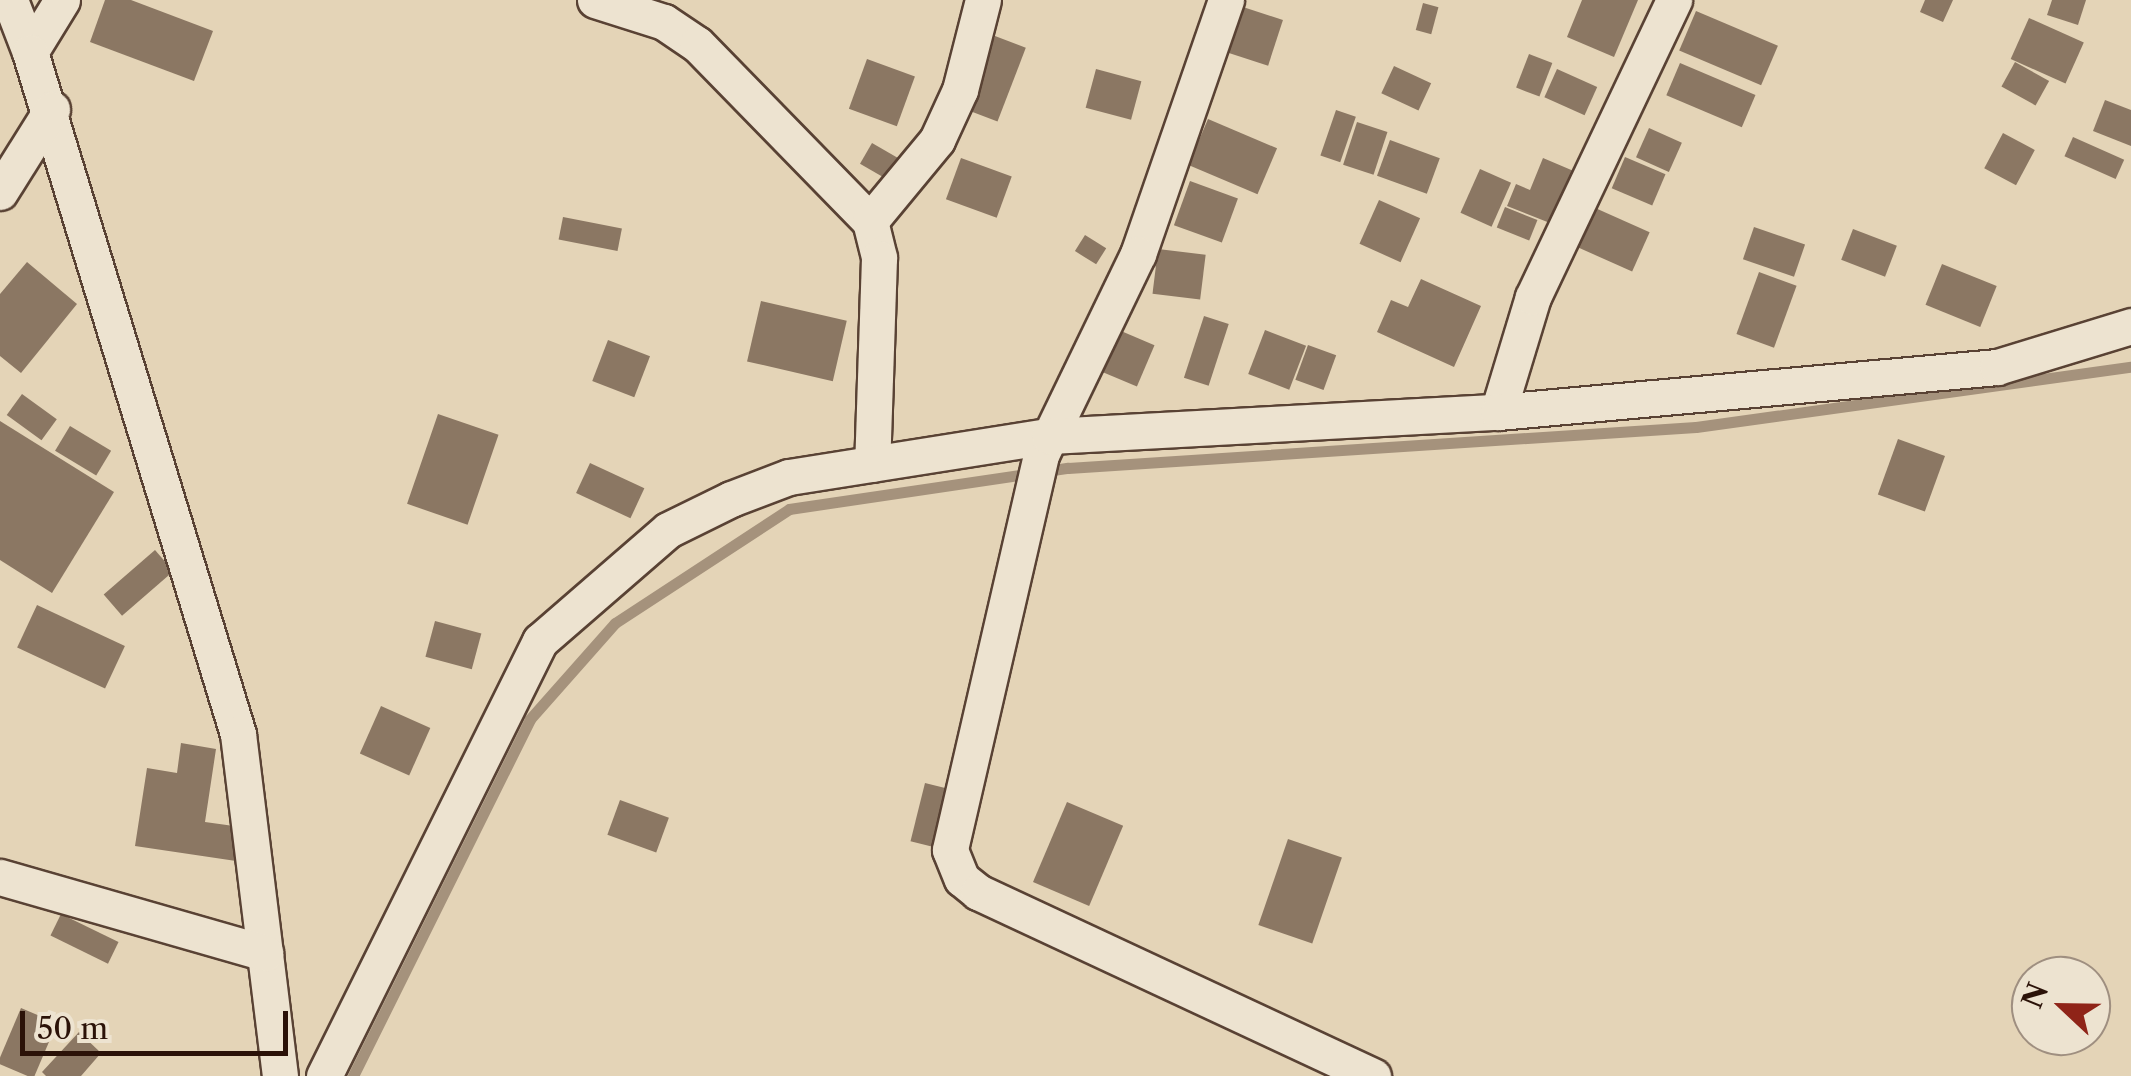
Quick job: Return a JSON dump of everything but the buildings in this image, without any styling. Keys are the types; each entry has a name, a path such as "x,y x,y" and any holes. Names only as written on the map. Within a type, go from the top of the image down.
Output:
{"street":[{"path":"10,0 52,110 238,734 280,1076"},
{"path":"30,52 62,0"},
{"path":"595,0 664,22 697,44 870,221 879,258 872,464"},
{"path":"870,221 936,140 960,90 983,0"},
{"path":"1226,0 1138,254 1042,458 952,828 953,866 978,892 1373,1076"},
{"path":"1498,412 1533,298 1674,0"},
{"path":"0,192 52,110"},
{"path":"324,1076 540,642 668,530 789,477 872,464 1042,458 1997,367 2131,326"},
{"path":"0,877 265,953"}],"waterway":[{"path":"353,1076 530,719 615,623 789,509 1068,468 1696,427 2131,367"}]}
